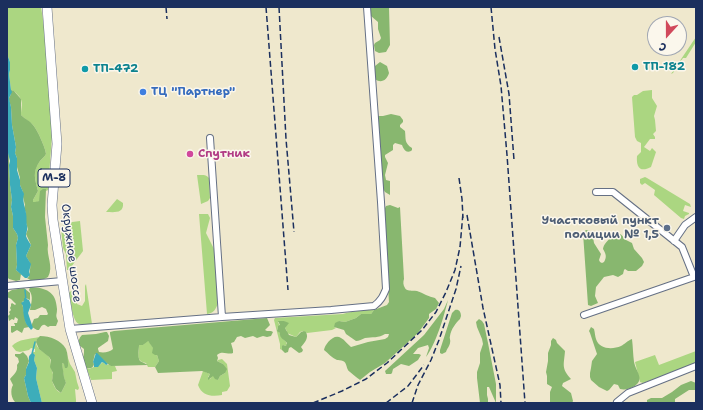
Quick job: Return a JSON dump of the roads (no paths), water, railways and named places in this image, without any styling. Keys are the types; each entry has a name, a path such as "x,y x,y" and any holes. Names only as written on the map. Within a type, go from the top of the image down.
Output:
{"main road":[{"name":"Окружное шоссе","path":"47,7 57,144 52,205 53,220 70,329 92,403"}],"street":[{"path":"70,329 331,310 374,306 379,302 386,289 381,194 367,7"},
{"path":"210,138 222,317"},
{"path":"584,315 694,277 682,247 614,192 596,192"},
{"path":"674,241 685,224 696,217"},
{"path":"7,286 62,280"},
{"path":"617,402 628,393 696,366"}],"water":[{"path":"7,54 10,62 9,74 12,92 9,98 16,147 15,153 17,158 17,170 20,185 24,194 23,201 27,223 26,236 31,245 26,256 31,264 29,272 30,275 27,278 16,270 16,245 18,238 13,228 10,161 7,142"},
{"path":"24,298 29,300 31,305 28,313 33,328 31,330 27,326 23,313 23,306 21,303 24,301"},
{"path":"33,353 35,355 34,360 37,368 36,378 42,403 31,403 24,378 26,375 29,357"},
{"path":"97,353 108,364 106,365 102,362 98,367 94,367 93,362"}],"waterway":[{"path":"25,290 26,300"},
{"path":"32,354 35,342"}],"railway":[{"path":"166,7 167,19"},
{"path":"266,7 288,290"},
{"path":"279,7 286,139 294,232"},
{"path":"491,7 495,49 501,86 507,155 525,403"},
{"path":"499,37 509,94 514,160"},
{"path":"459,178 463,218"},
{"path":"313,403 366,379 387,363 422,330 436,312 455,270 460,247 463,213"},
{"path":"467,215 483,308 500,385 501,403"},
{"path":"412,403 418,385 431,360 439,340 456,289 461,266"},
{"path":"386,403 408,386 424,365"}],"place":[{"name":"ТП-182","path":"635,67"},
{"name":"ТП-472","path":"85,69"},
{"name":"ТЦ \"Партнер\"","path":"143,92"},
{"name":"Спутник","path":"190,154"},
{"name":"Участковый пункт полиции № 1,5","path":"667,228"}]}
